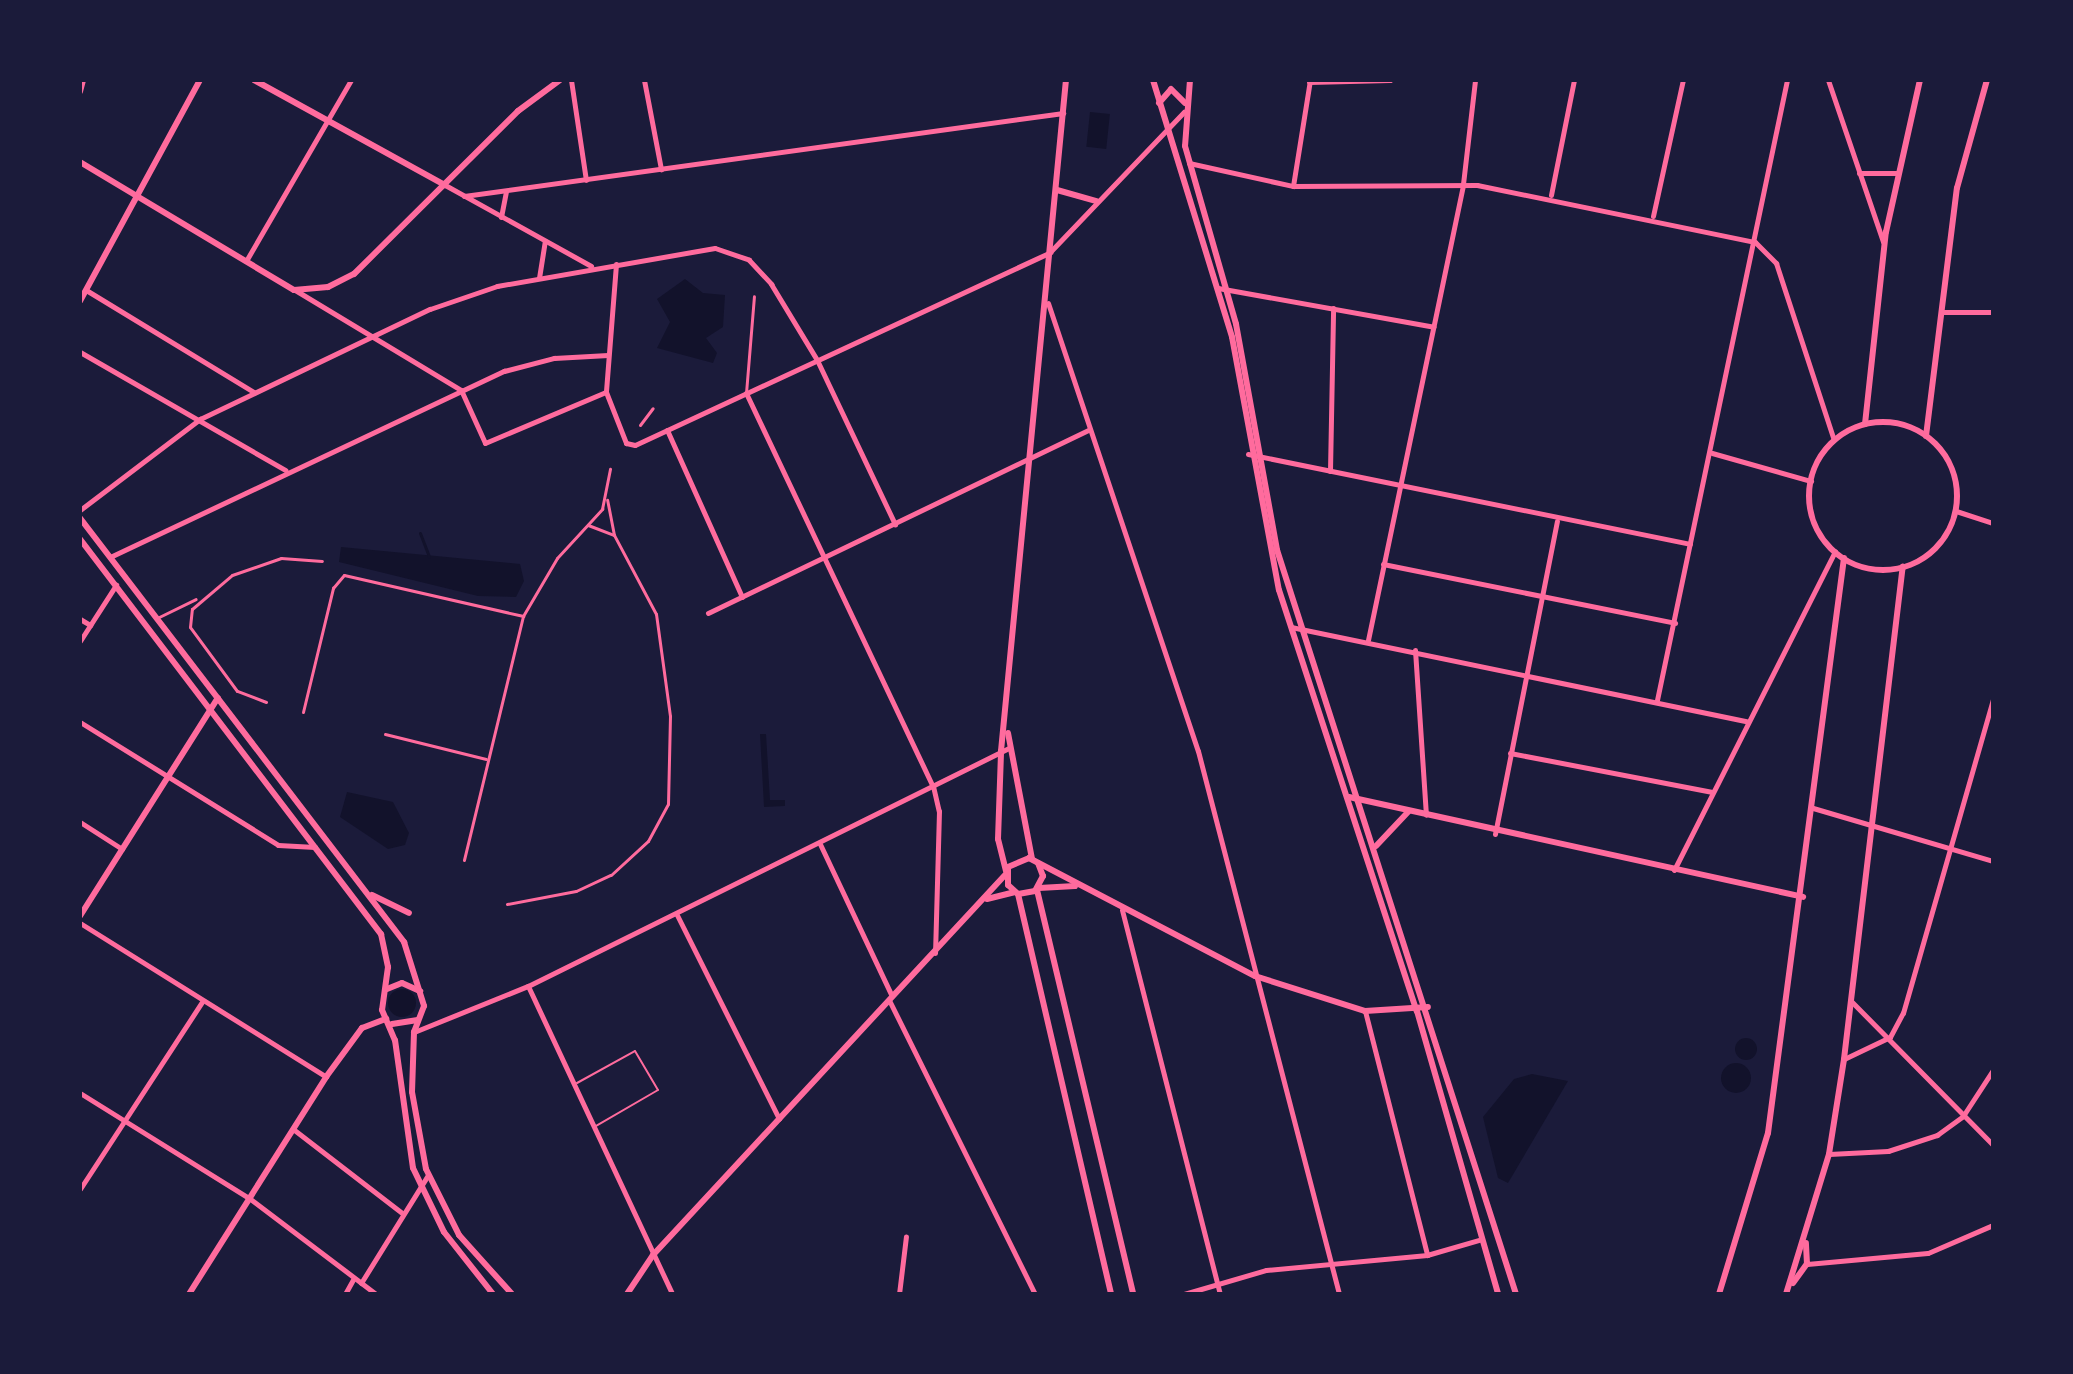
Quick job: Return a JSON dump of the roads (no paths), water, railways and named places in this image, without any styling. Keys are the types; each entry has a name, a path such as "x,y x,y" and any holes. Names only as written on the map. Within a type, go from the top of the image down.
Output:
{"street":[{"path":"80,91 83,80"},
{"path":"80,301 200,80"},
{"path":"254,80 593,267"},
{"path":"246,261 351,80"},
{"path":"294,290 328,287 354,274 445,185 560,80"},
{"path":"571,80 586,180"},
{"path":"644,80 661,169"},
{"path":"1066,80 1034,458 999,788 1005,873 1017,893 1111,1294"},
{"path":"1153,80 1165,127 1218,288 1248,454 1291,627 1417,1011 1498,1294"},
{"path":"1190,80 1184,112 1189,163 1226,288 1259,455 1301,627 1428,1007 1516,1294"},
{"path":"1293,186 1310,81 1390,80"},
{"path":"1368,640 1463,184 1475,80"},
{"path":"1551,195 1574,80"},
{"path":"1653,216 1683,80"},
{"path":"1657,700 1712,453 1787,80"},
{"path":"1828,80 1884,245"},
{"path":"1865,424 1884,245 1897,173 1920,80"},
{"path":"1926,436 1957,188 1987,80"},
{"path":"1159,103 1171,89 1185,103"},
{"path":"1984,91 1993,90"},
{"path":"464,196 1064,112"},
{"path":"616,264 606,392 626,443 635,445 1050,252 1165,127 1184,112"},
{"path":"80,162 461,390 485,443 606,392"},
{"path":"1189,163 1293,186 1463,184 1551,195 1653,216 1755,242 1776,263 1834,440"},
{"path":"1859,173 1897,173"},
{"path":"1057,190 1096,201"},
{"path":"501,217 506,191"},
{"path":"539,278 545,241"},
{"path":"80,510 200,419 460,297 593,267 715,248 740,255 771,284 817,360 895,524"},
{"path":"1218,288 1434,327"},
{"path":"86,290 255,392"},
{"path":"754,296 758,318 746,393 933,786 939,811 935,954"},
{"path":"1048,303 1198,751 1339,1294"},
{"path":"1330,471 1333,308"},
{"path":"1941,312 1993,312"},
{"path":"80,352 285,470"},
{"path":"110,557 285,470 461,390 554,358 608,355"},
{"path":"640,425 653,408"},
{"path":"1900,423 1926,436 1952,468 1956,511 1935,549 1903,567 1844,558 1835,551 1811,512 1811,481 1834,440 1865,424 1900,423"},
{"path":"667,430 742,597"},
{"path":"708,613 1088,430"},
{"path":"1712,453 1811,481"},
{"path":"1248,454 1557,521 1690,544"},
{"path":"507,904 576,891 611,875 648,841 668,804 672,747 656,614 614,535 607,500 610,469"},
{"path":"464,860 523,616 557,558 607,500"},
{"path":"1956,511 1993,523"},
{"path":"80,518 404,942 420,991 414,1032 413,1105 428,1175 459,1235 512,1294"},
{"path":"1495,834 1557,521"},
{"path":"587,525 614,535"},
{"path":"80,539 381,934 401,1120 419,1187 464,1262 493,1294"},
{"path":"1673,871 1746,721 1835,551"},
{"path":"157,618 196,599 232,575 281,558 322,561"},
{"path":"1719,1294 1768,1133 1803,897 1844,558"},
{"path":"1383,564 1675,623"},
{"path":"1787,1291 1806,1239 1829,1154 1844,1059 1903,567"},
{"path":"303,712 333,588 344,575 523,616"},
{"path":"80,641 116,585"},
{"path":"196,599 190,627 202,647 237,691 266,702"},
{"path":"80,619 90,625"},
{"path":"1291,627 1368,640 1746,721"},
{"path":"1415,650 1426,816"},
{"path":"80,916 218,698"},
{"path":"1844,1059 1890,1037 1951,848 1993,699"},
{"path":"80,722 278,845 316,847"},
{"path":"1007,726 1015,784 1035,861 1038,889 1133,1294"},
{"path":"385,734 488,759"},
{"path":"414,1032 528,986 677,915 1009,748"},
{"path":"1510,753 1712,792"},
{"path":"999,788 1015,784"},
{"path":"1349,797 1495,834 1803,897"},
{"path":"1813,808 1993,861"},
{"path":"1376,846 1408,812"},
{"path":"80,822 122,849"},
{"path":"820,844 890,997 1035,1294"},
{"path":"627,1294 653,1255 890,997 987,899 1015,860 1035,861 1122,910 1255,976 1365,1011 1417,1011 1428,1007"},
{"path":"987,899 1038,889 1086,889"},
{"path":"370,894 409,913"},
{"path":"1122,910 1220,1294"},
{"path":"677,915 779,1119"},
{"path":"80,923 326,1077"},
{"path":"387,990 402,983 420,991"},
{"path":"528,986 672,1294"},
{"path":"1851,1001 1890,1037 1993,1145"},
{"path":"80,1189 202,1002"},
{"path":"1365,1011 1427,1255"},
{"path":"189,1294 326,1077 362,1028 389,1021 418,1020"},
{"path":"1829,1154 1911,1144 1963,1116 1993,1070"},
{"path":"80,1093 249,1198 376,1294"},
{"path":"293,1129 402,1213"},
{"path":"361,1283 428,1175"},
{"path":"1807,1264 1928,1253 1993,1225"},
{"path":"899,1294 906,1236"},
{"path":"1184,1294 1266,1270 1330,1267 1427,1255 1482,1239"},
{"path":"1787,1291 1807,1264 1806,1239"},
{"path":"345,1294 354,1278"}],"lane":[{"path":"575,1084 635,1051 641,1055 656,1095 595,1127"}],"waterway":[{"path":"420,533 429,556"}]}
